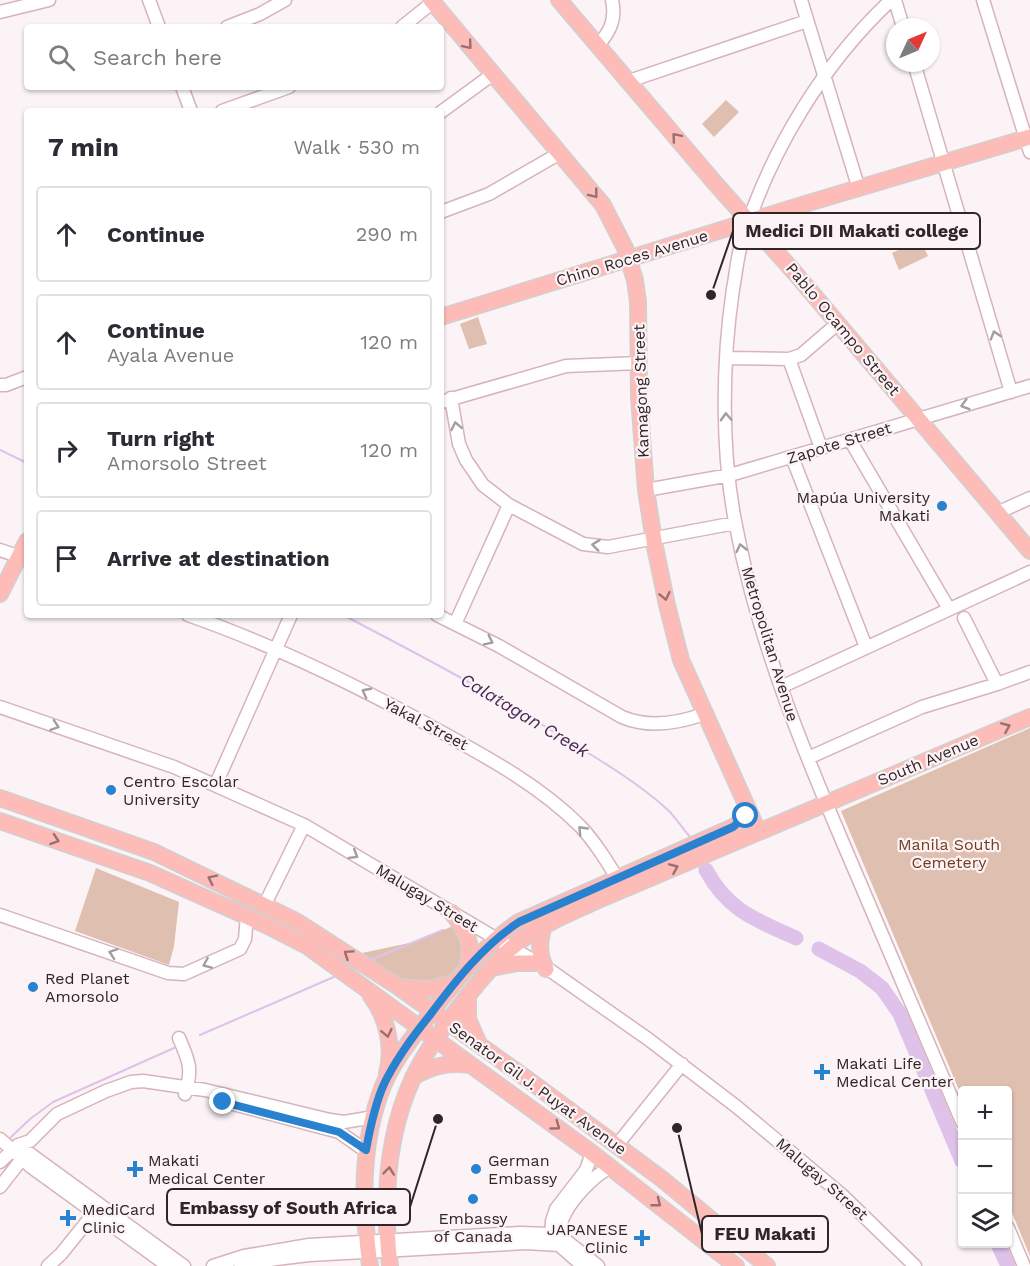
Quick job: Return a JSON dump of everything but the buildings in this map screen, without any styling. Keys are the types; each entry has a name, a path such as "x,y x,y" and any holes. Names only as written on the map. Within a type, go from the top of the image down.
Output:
{"main road":[{"name":"Pablo Ocampo Street","path":"559,0 749,222 782,257 1030,551"},
{"name":"Kamagong Street","path":"432,1 603,205 617,229 629,259 638,302 642,443 646,490 653,539 676,647 758,831"},
{"name":"Chino Roces Avenue","path":"444,316 943,163 1029,143"},
{"path":"0,594 23,558"},
{"name":"South Avenue","path":"620,883 758,831 1030,717"},
{"name":"Senator Gil J. Puyat Avenue","path":"0,798 154,852 265,904 321,936 448,1023 617,1145 767,1266"},
{"path":"389,1252 388,1175 397,1122 413,1077 468,995 511,948 544,925 620,883 733,827 743,820 748,810"},
{"name":"Senator Gil J. Puyat Avenue","path":"0,821 150,873 247,916 307,946 592,1152 736,1266"},
{"path":"733,827 758,831"},
{"path":"384,1085 419,1028 454,983 495,939 519,922 620,883"},
{"path":"452,913 464,928 470,942 470,959 466,969"},
{"path":"492,968 517,963 541,966 540,942 544,925"},
{"path":"397,987 428,989 454,983"},
{"path":"363,986 383,1016 388,1034 388,1068 366,1150 364,1173 368,1253"},
{"path":"468,995 468,1019 483,1049"},
{"path":"413,1077 446,1064 470,1065"}],"street":[{"path":"0,12 50,0"},
{"path":"149,0 158,24"},
{"path":"235,24 260,14 285,0"},
{"path":"801,0 859,189"},
{"name":"Metropolitan Avenue","path":"891,0 858,34 803,108 760,193 741,243 726,358 725,398 735,523 756,613 781,687 826,803 958,1110"},
{"path":"895,0 900,18"},
{"path":"983,0 1029,143"},
{"path":"405,24 432,1"},
{"path":"598,45 611,26 615,1"},
{"path":"629,81 807,21"},
{"path":"917,72 1011,392"},
{"path":"444,110 493,74"},
{"path":"183,90 190,108"},
{"path":"230,108 281,90"},
{"path":"444,211 489,194 560,153"},
{"path":"726,358 789,359 801,356 837,324"},
{"path":"789,359 821,448"},
{"path":"639,363 566,366 446,400 466,460 483,485 509,505 584,544 608,547 735,523"},
{"path":"0,385 24,378"},
{"name":"Zapote Street","path":"646,490 730,475 1030,386"},
{"path":"850,440 949,609"},
{"path":"792,457 866,647"},
{"path":"997,513 1030,498"},
{"path":"455,624 509,505"},
{"path":"0,550 23,558"},
{"path":"781,687 1030,572"},
{"name":"Yakal Street","path":"196,618 275,649 364,691 506,768 552,801 579,826 592,840 620,883"},
{"path":"216,784 290,618"},
{"path":"442,618 499,645 634,722 675,722 704,714"},
{"path":"963,618 997,684"},
{"path":"808,758 922,706 1030,672"},
{"name":"Malugay Street","path":"0,707 174,767 304,825 541,966 613,1014 743,1111 842,1195 915,1266"},
{"path":"265,904 304,825"},
{"path":"0,915 168,973 184,974 240,949 245,939 247,916"},
{"path":"179,1038 196,1083 206,1090"},
{"path":"617,1145 682,1064"},
{"path":"186,1091 190,1070"},
{"path":"0,1162 21,1150 57,1114 116,1087 206,1090 344,1122 374,1117"},
{"path":"186,1091 339,1132 366,1150"},
{"path":"0,1139 21,1150 184,1266"},
{"path":"0,1187 21,1150"},
{"path":"21,1150 94,1213 168,1266"},
{"path":"389,1252 520,1233 540,1225 556,1209 586,1170 592,1152"},
{"path":"555,1240 566,1212 594,1177 611,1167"},
{"path":"556,1209 552,1221 555,1240 583,1266"},
{"path":"48,1266 61,1254 94,1213"},
{"path":"520,1233 555,1240 598,1266"},
{"path":"1012,1238 1024,1266"},
{"path":"241,1266 303,1256 555,1240"},
{"path":"213,1266 243,1256 277,1249 368,1253"}],"green space":[{"path":"726,100 739,112 714,137 702,124"},
{"path":"920,240 928,256 899,270 892,253"},
{"path":"478,317 487,344 469,349 460,324"},
{"name":"Manila South Cemetery","path":"1030,728 1030,1256 1012,1213 1012,1086 958,1088 841,811"},
{"path":"96,868 179,902 174,946 169,965 75,931"},
{"path":"458,924 470,942 454,982 426,985 404,981 362,953 414,942"}],"waterway":[{"name":"Calatagan Creek","path":"0,450 24,462"},
{"name":"Calatagan Creek","path":"349,618 479,688 601,761 655,799 671,813 691,838"},
{"name":"Calatagan Creek","path":"703,862 706,870"},
{"name":"Calatagan Creek","path":"706,870 724,895 744,913 796,938"},
{"path":"368,961 443,930"},
{"name":"Calatagan Creek","path":"819,949 860,971 882,988 900,1014 958,1152"},
{"path":"200,1035 336,976"},
{"path":"8,1140 30,1119 53,1102 174,1048"},
{"name":"Calatagan Creek","path":"1000,1248 1008,1266"}],"place":[{"name":"Medici DII Makati college","path":"711,295"},
{"name":"Mapúa University Makati","path":"942,506"},
{"name":"Centro Escolar University","path":"111,790"},
{"name":"Red Planet Amorsolo","path":"33,987"},
{"name":"Makati Life Medical Center","path":"822,1072"},
{"name":"Embassy of South Africa","path":"438,1119"},
{"name":"FEU Makati","path":"677,1128"},
{"name":"Makati Medical Center","path":"135,1169"},
{"name":"German Embassy","path":"476,1169"},
{"name":"Embassy of Canada","path":"473,1199"},
{"name":"MediCard Clinic","path":"68,1218"},
{"name":"JAPANESE Clinic","path":"642,1238"}],"route":[{"path":"223,1102 339,1132 366,1150 384,1085 399,1059 454,982 495,939 519,922 591,888 733,827 746,816"}]}
